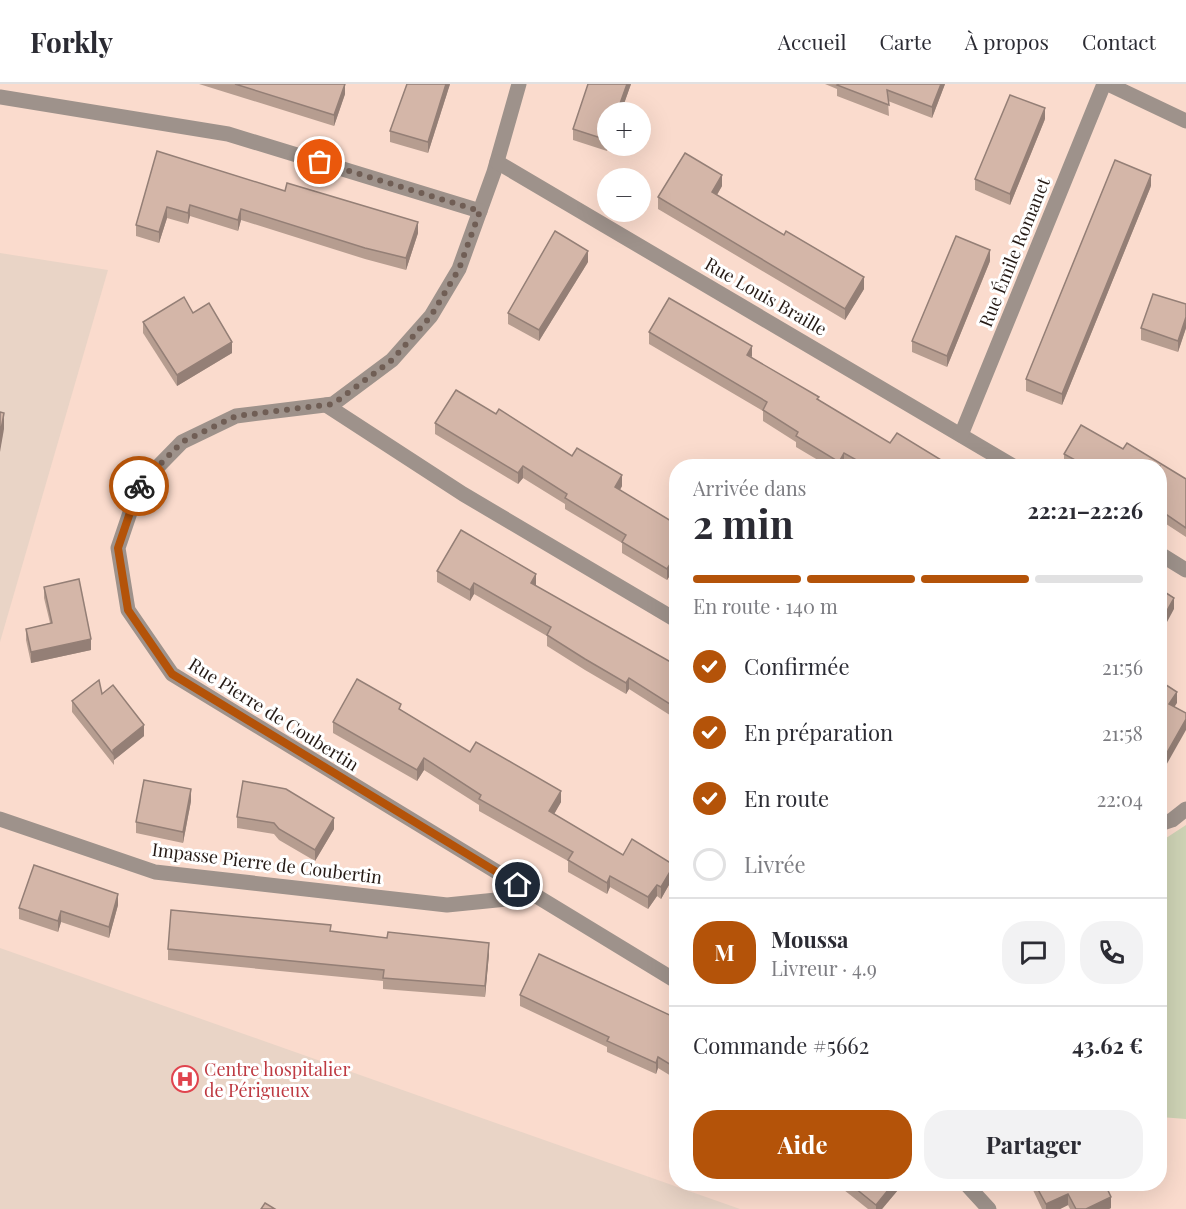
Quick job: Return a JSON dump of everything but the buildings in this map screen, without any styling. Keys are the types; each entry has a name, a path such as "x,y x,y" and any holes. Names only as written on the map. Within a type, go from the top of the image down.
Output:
{"street":[{"name":"Rue Pierre de Coubertin","path":"519,84 497,162 459,269 431,316 392,360 333,404 236,416 182,442 139,486 118,548 128,610 172,674 669,977"},
{"path":"1106,84 1186,121"},
{"name":"Rue Émile Romanet","path":"961,435 1106,84"},
{"path":"0,98 228,134 480,211"},
{"name":"Rue Louis Braille","path":"497,162 1001,459"},
{"path":"326,405 463,494 669,616"},
{"path":"1167,558 1186,570"},
{"path":"1167,822 1186,809"},
{"name":"Impasse Pierre de Coubertin","path":"0,819 155,872 447,905 536,896"},
{"path":"972,1191 989,1209"}],"shaded area":[{"path":"0,253 108,270 0,642"},
{"name":"Centre hospitalier de Périgueux","path":"0,948 669,1184 669,1191 689,1191 740,1209 0,1209"}],"green space":[{"path":"1186,825 1186,1119 1167,1118 1167,837"}],"way so far":[{"path":"139,486 182,442 236,416 333,404 392,360 431,316 459,269 480,211 320,162"}],"place":[{"name":"Centre hospitalier de Périgueux","path":"185,1079"}],"route":[{"path":"139,486 118,548 128,610 172,674 398,814 518,885"}]}
